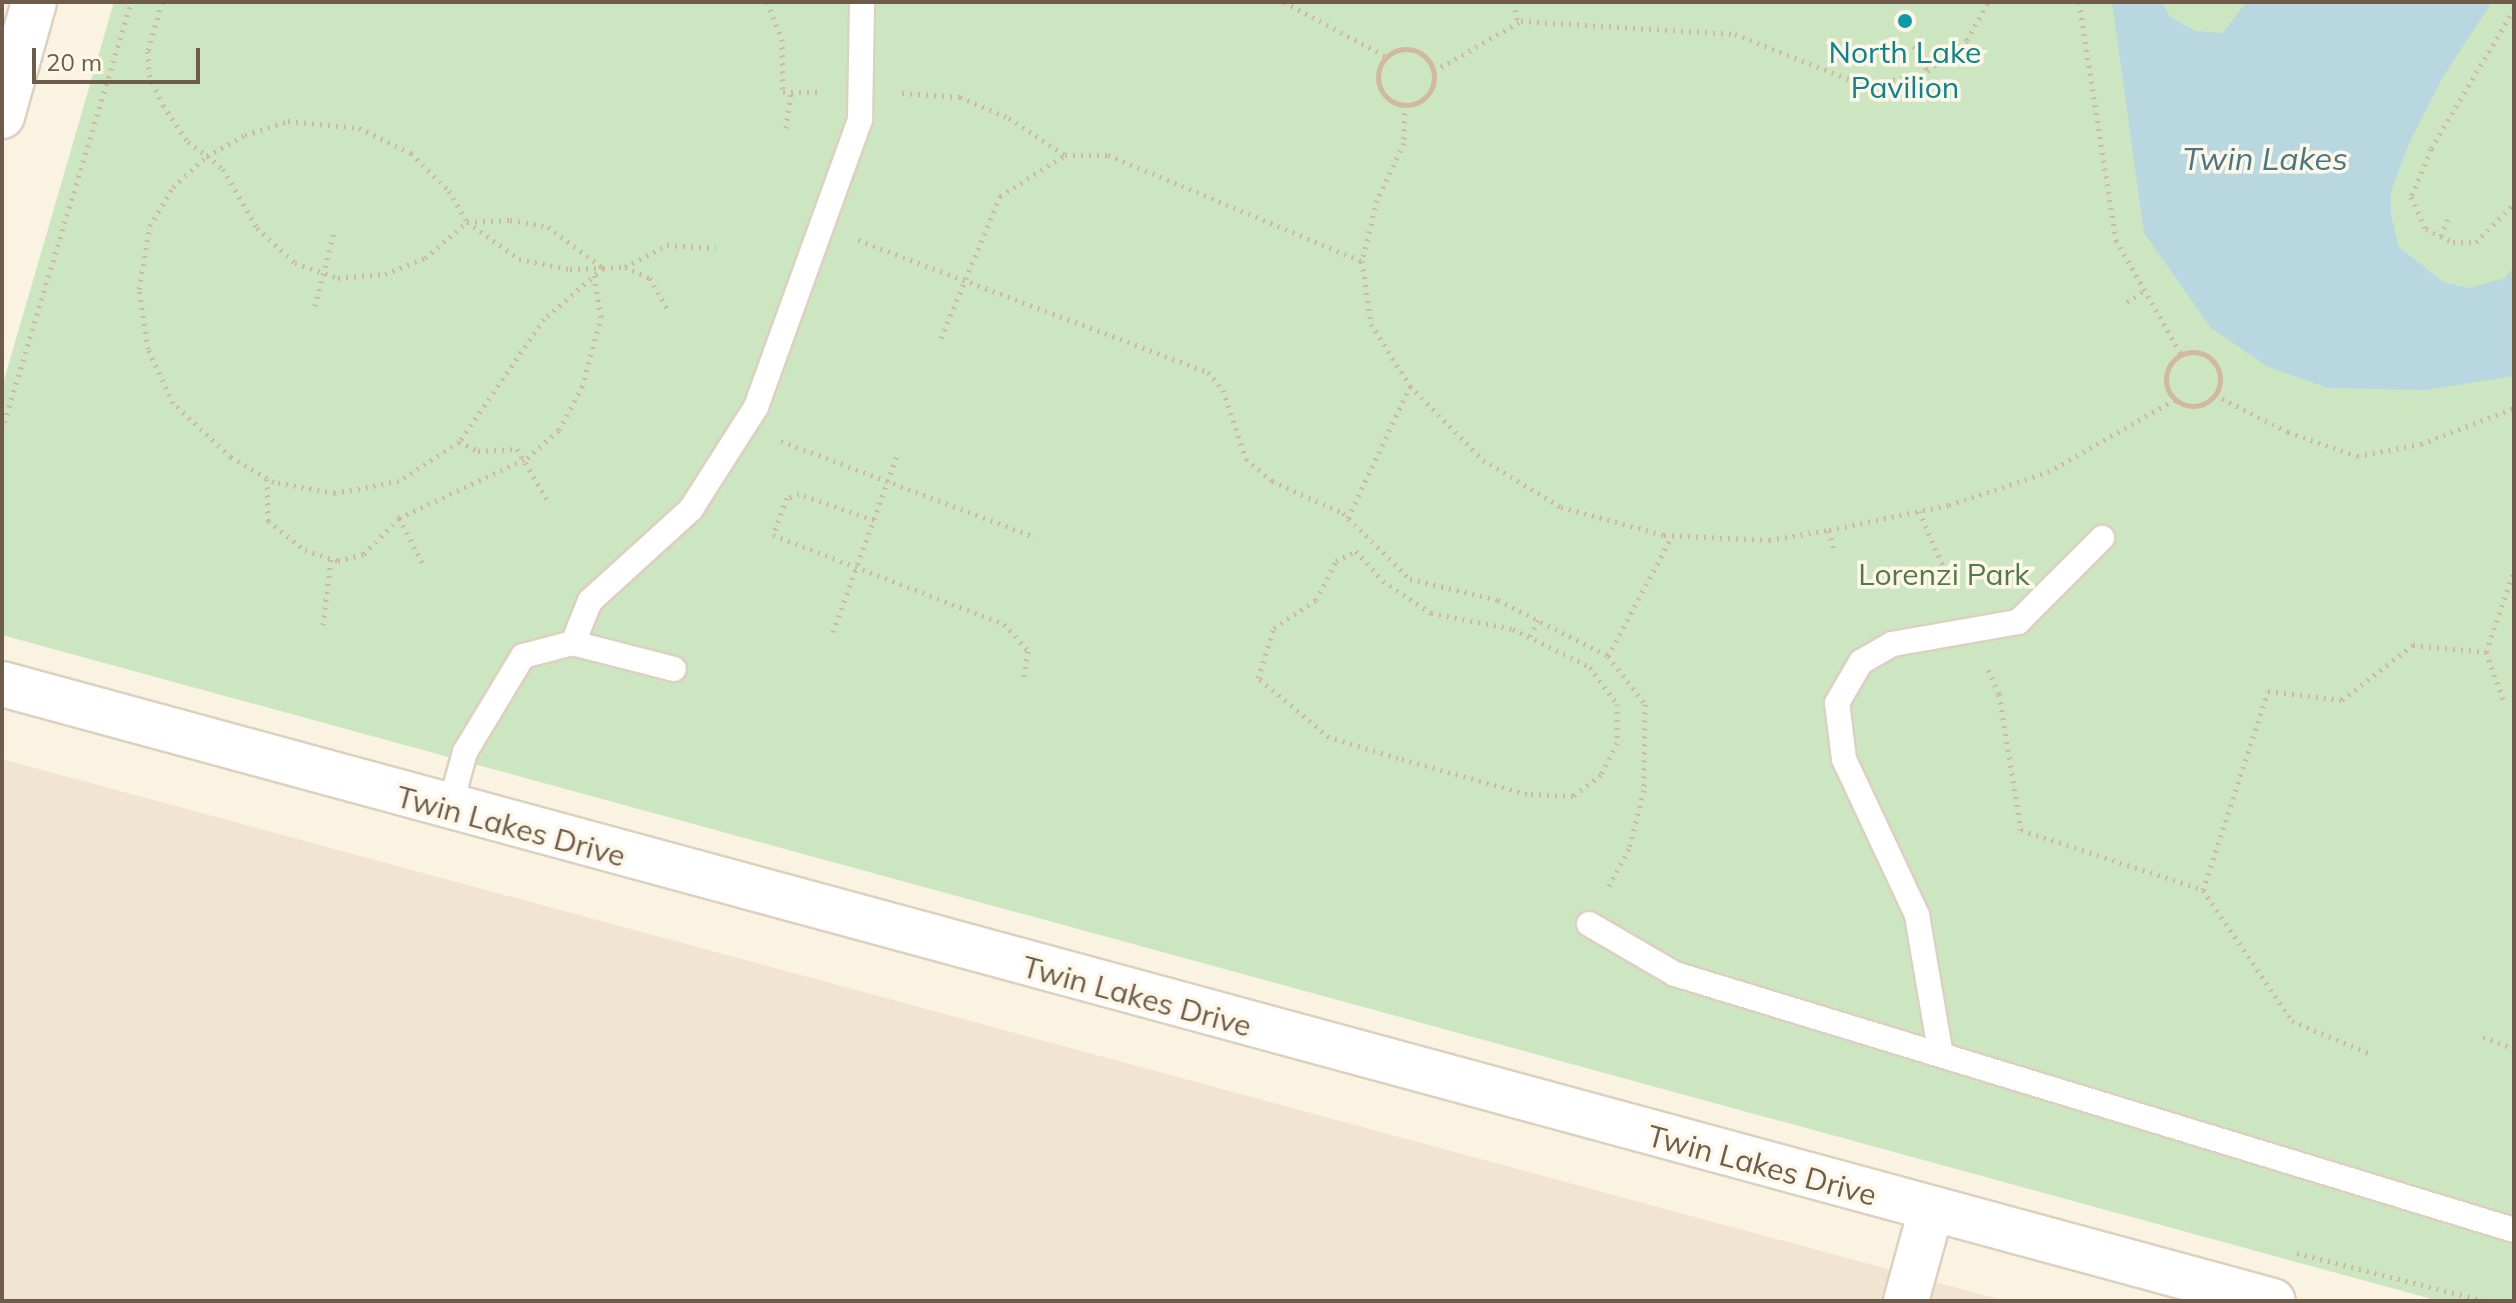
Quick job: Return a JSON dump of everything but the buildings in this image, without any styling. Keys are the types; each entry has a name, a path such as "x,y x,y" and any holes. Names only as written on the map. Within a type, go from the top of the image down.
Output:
{"street":[{"path":"2,116 34,2"},
{"name":"Twin Lakes Drive","path":"2,684 449,810 2273,1301"},
{"path":"1906,1301 1931,1210"}],"lane":[{"path":"573,643 590,601 691,509 756,407 860,119 862,2"},
{"path":"1940,1050 1917,915 1844,759 1837,703 1861,662 1892,644 2018,622 2102,538"},
{"path":"449,810 465,752 523,656 573,643 674,669"},
{"path":"1589,924 1675,974 1940,1050 2514,1230"}],"path":[{"path":"2,430 131,2"},
{"path":"162,2 148,51 149,75 188,142 223,169 257,228 295,263 324,273 385,274 425,258 467,222 548,227 603,268"},
{"path":"767,2 782,39 783,92 960,97 1009,118 1065,155"},
{"path":"1284,2 1387,57"},
{"path":"1513,2 1518,22"},
{"path":"1434,71 1416,50 1387,57 1379,68 1380,87 1392,102 1405,105 1427,96 1434,71 1518,22 1735,34 1861,84 1927,71 1967,40 1988,2"},
{"path":"2079,2 2116,240 2181,354"},
{"path":"2514,9 2431,149 2411,197 2426,229 2441,236 2476,242 2514,204"},
{"path":"1914,46 1927,71"},
{"path":"786,128 791,92"},
{"path":"1405,105 1404,143 1377,200 1362,261 1371,324 1410,386 1483,460 1561,507 1672,536 1769,540 1949,505 2048,472 2176,399 2201,405 2215,395 2221,378 2214,361 2199,352 2181,354"},
{"path":"603,268 544,319 459,442 399,481 348,491 267,478 231,457 173,403 148,349 139,289 150,226 173,187 207,156 245,135 288,121 359,128 411,153 449,191 467,222 519,259 570,269 625,267 667,245 716,248"},
{"path":"941,338 1000,196 1065,155 1108,155 1362,261"},
{"path":"2441,236 2448,219"},
{"path":"822,225 962,283 1208,372 1223,390 1246,459 1272,481 1348,518 1410,579 1540,617 1608,656 1645,704 1644,790 1629,849 1589,924"},
{"path":"315,306 334,232"},
{"path":"625,267 650,278 668,311"},
{"path":"267,478 268,521 305,550 331,559 364,554 399,518 527,458 559,430 582,387 601,317 594,276"},
{"path":"2127,302 2145,290"},
{"path":"2176,399 2167,376 2181,354"},
{"path":"1348,518 1410,386"},
{"path":"2215,395 2288,432 2357,456 2421,444 2514,408"},
{"path":"743,427 888,479 1035,537"},
{"path":"459,442 478,451 517,449 527,458 549,503"},
{"path":"833,632 897,455"},
{"path":"874,520 799,494 787,498 775,522 773,535 855,570 1012,629 1028,651 1023,683"},
{"path":"399,518 423,564"},
{"path":"1829,530 1833,548"},
{"path":"1608,656 1672,536"},
{"path":"1356,551 1383,581 1431,613 1530,636 1590,667 1617,704 1617,743 1601,775 1573,796 1527,794 1329,737 1258,678 1274,628 1316,600 1336,561 1356,551"},
{"path":"323,625 331,559"},
{"path":"2504,702 2486,652 2514,571"},
{"path":"1530,636 1540,617"},
{"path":"2203,890 2268,691 2342,700 2413,645 2486,652"},
{"path":"2021,830 2203,890 2292,1021 2369,1053"},
{"path":"2483,1037 2514,1048"}],"shaded area":[{"path":"2,759 2006,1301 2,1301"}],"green space":[{"name":"Lorenzi Park","path":"114,2 2514,2 2514,1301 2439,1301 2,635 2,387"}],"water":[{"name":"Twin Lakes","path":"2112,2 2163,2 2169,16 2195,31 2223,33 2246,2 2492,2 2444,75 2410,141 2391,191 2391,215 2399,247 2445,283 2469,288 2505,278 2514,267 2514,376 2426,390 2328,388 2268,367 2211,328 2144,233"}],"place":[{"name":"North Lake Pavilion","path":"1905,21"}]}
